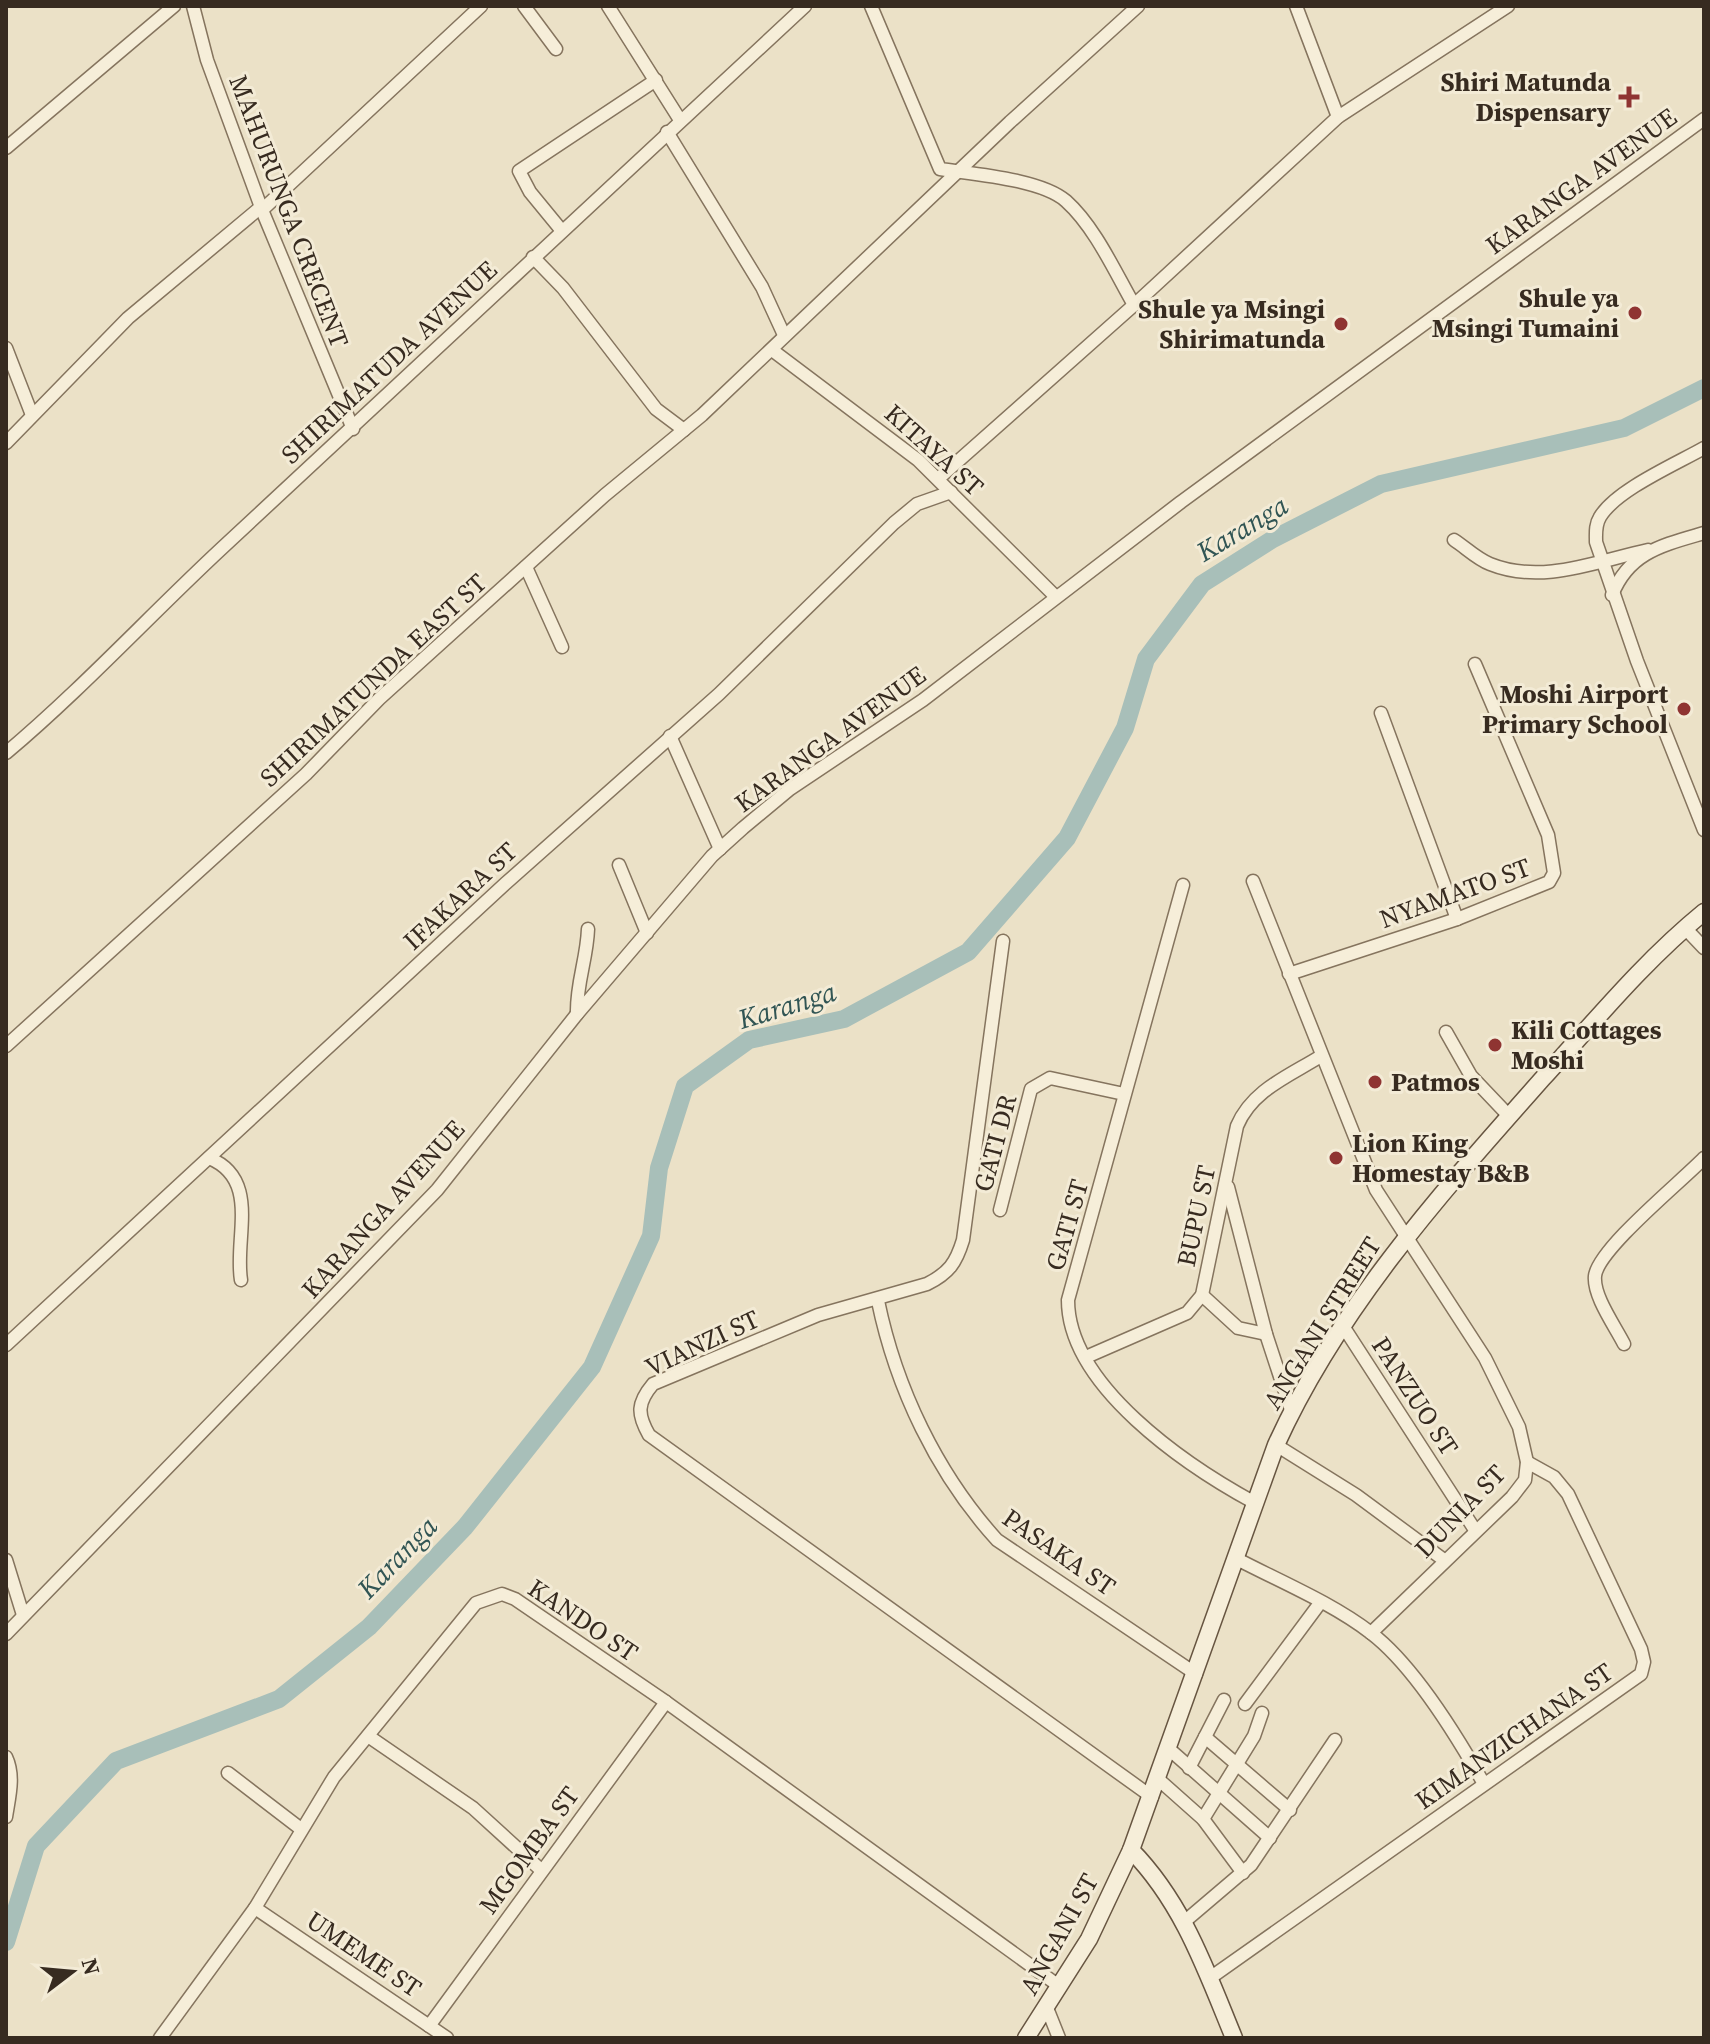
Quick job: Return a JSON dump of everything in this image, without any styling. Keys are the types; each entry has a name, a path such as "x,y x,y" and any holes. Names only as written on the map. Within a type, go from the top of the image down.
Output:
{"street":[{"path":"6,148 174,6"},
{"name":"MAHURUNGA CRECENT","path":"193,6 207,60 261,209 353,429"},
{"path":"6,443 128,318 261,209 481,6"},
{"path":"524,6 556,49"},
{"path":"608,6 680,120"},
{"name":"SHIRIMATUDA AVENUE","path":"6,753 105,666 206,563 805,6"},
{"path":"871,6 935,164 940,169 960,170 1046,190 1065,200 1081,219 1134,305"},
{"name":"SHIRIMATUNDA EAST ST","path":"6,1046 306,774 379,699 772,350 784,335 1138,6"},
{"path":"1296,6 1338,117"},
{"path":"939,478 1134,305 1338,117 1508,6"},
{"path":"562,231 530,192 519,171 656,80"},
{"name":"KARANGA AVENUE","path":"6,1634 437,1190 577,1014 720,849 790,789 923,700 1055,596 1704,119"},
{"path":"667,132 755,274 784,335"},
{"path":"533,257 563,288 656,409 684,430"},
{"path":"6,348 32,415"},
{"name":"KITAYA ST","path":"772,350 876,425 939,478 1055,596"},
{"path":"1704,448 1623,495 1601,514 1596,524 1596,542 1612,595 1704,830"},
{"name":"IFAKARA ST","path":"6,1345 719,694 894,523 917,504 951,492"},
{"path":"1454,540 1489,564 1533,573 1559,572 1704,533"},
{"path":"1612,595 1619,578 1648,550"},
{"path":"526,567 562,647"},
{"name":"NYAMATO ST","path":"1289,974 1457,919 1549,882 1554,873 1548,835 1475,664"},
{"path":"1381,713 1457,919"},
{"path":"670,736 720,849"},
{"path":"619,865 647,933"},
{"path":"1253,881 1376,1190 1405,1238"},
{"name":"GATI ST","path":"1183,885 1068,1300 1068,1318 1086,1357 1114,1399 1134,1419 1228,1488 1255,1503"},
{"name":"ANGANI STREET","path":"1131,1850 1291,1410 1343,1326 1405,1238 1509,1116 1649,961 1704,912"},
{"path":"1685,928 1703,946"},
{"path":"577,1014 577,982 586,954 588,929"},
{"name":"VIANZI ST","path":"1003,941 963,1240 957,1262 944,1276 927,1284 878,1301 850,1305 818,1315 653,1384 642,1397 639,1409 649,1435 1152,1797"},
{"path":"1446,1032 1471,1076 1509,1116"},
{"name":"BUPU ST","path":"1086,1357 1187,1313 1202,1295 1237,1126 1245,1108 1261,1092 1321,1056"},
{"name":"GATI DR","path":"1000,1210 1031,1089 1050,1078 1124,1094"},
{"path":"209,1158 229,1170 242,1205 241,1280"},
{"path":"1624,1344 1596,1287 1595,1275 1599,1264 1618,1240 1704,1158"},
{"path":"1227,1183 1266,1334 1291,1410"},
{"name":"DUNIA ST","path":"1371,1633 1525,1480 1527,1462 1519,1427 1492,1371 1405,1238"},
{"path":"1202,1295 1238,1328 1266,1334"},
{"name":"PASAKA ST","path":"878,1301 893,1361 916,1414 946,1474 973,1514 997,1540 1196,1674"},
{"name":"PANZUO ST","path":"1343,1326 1475,1530"},
{"path":"1276,1445 1356,1495 1444,1560"},
{"name":"KIMANZICHANA ST","path":"1210,1978 1641,1674 1644,1662 1568,1494 1554,1477 1527,1462"},
{"path":"1237,1559 1371,1633 1397,1660 1459,1740 1484,1784"},
{"path":"6,1560 23,1615"},
{"name":"KANDO ST","path":"160,2038 255,1908 334,1777 476,1603 502,1594 515,1599 666,1702 1059,1986"},
{"path":"1245,1704 1320,1603"},
{"path":"1189,1768 1224,1700"},
{"name":"MGOMBA ST","path":"429,2026 666,1702"},
{"path":"1203,1819 1221,1795 1262,1713"},
{"path":"368,1736 473,1808 541,1870"},
{"path":"1205,1737 1290,1810"},
{"path":"1184,1922 1243,1873 1290,1810 1335,1740"},
{"path":"1169,1749 1270,1838"},
{"path":"6,1757 11,1767 11,1788 6,1817"},
{"path":"228,1773 301,1829"},
{"path":"1158,1779 1203,1819 1243,1873"},
{"path":"1131,1850 1158,1878 1184,1922 1234,2038"},
{"name":"ANGANI ST","path":"1026,2038 1089,1939 1131,1850"},
{"name":"UMEME ST","path":"255,1908 447,2038"},
{"path":"1047,2008 1059,2038"}],"waterway":[{"name":"Karanga","path":"6,1942 36,1846 116,1761 279,1699 369,1627 465,1527 592,1367 651,1236 659,1168 685,1086 749,1040 844,1019 968,952 1067,838 1125,728 1146,659 1202,584 1273,539 1381,484 1624,428 1704,388"}],"place":[{"name":"Shiri Matunda Dispensary","path":"1629,97"},
{"name":"Shule ya Msingi Tumaini","path":"1635,313"},
{"name":"Shule ya Msingi Shirimatunda","path":"1341,324"},
{"name":"Moshi Airport Primary School","path":"1684,709"},
{"name":"Kili Cottages Moshi","path":"1495,1045"},
{"name":"Patmos","path":"1375,1082"},
{"name":"Lion King Homestay B&B","path":"1336,1158"}]}
